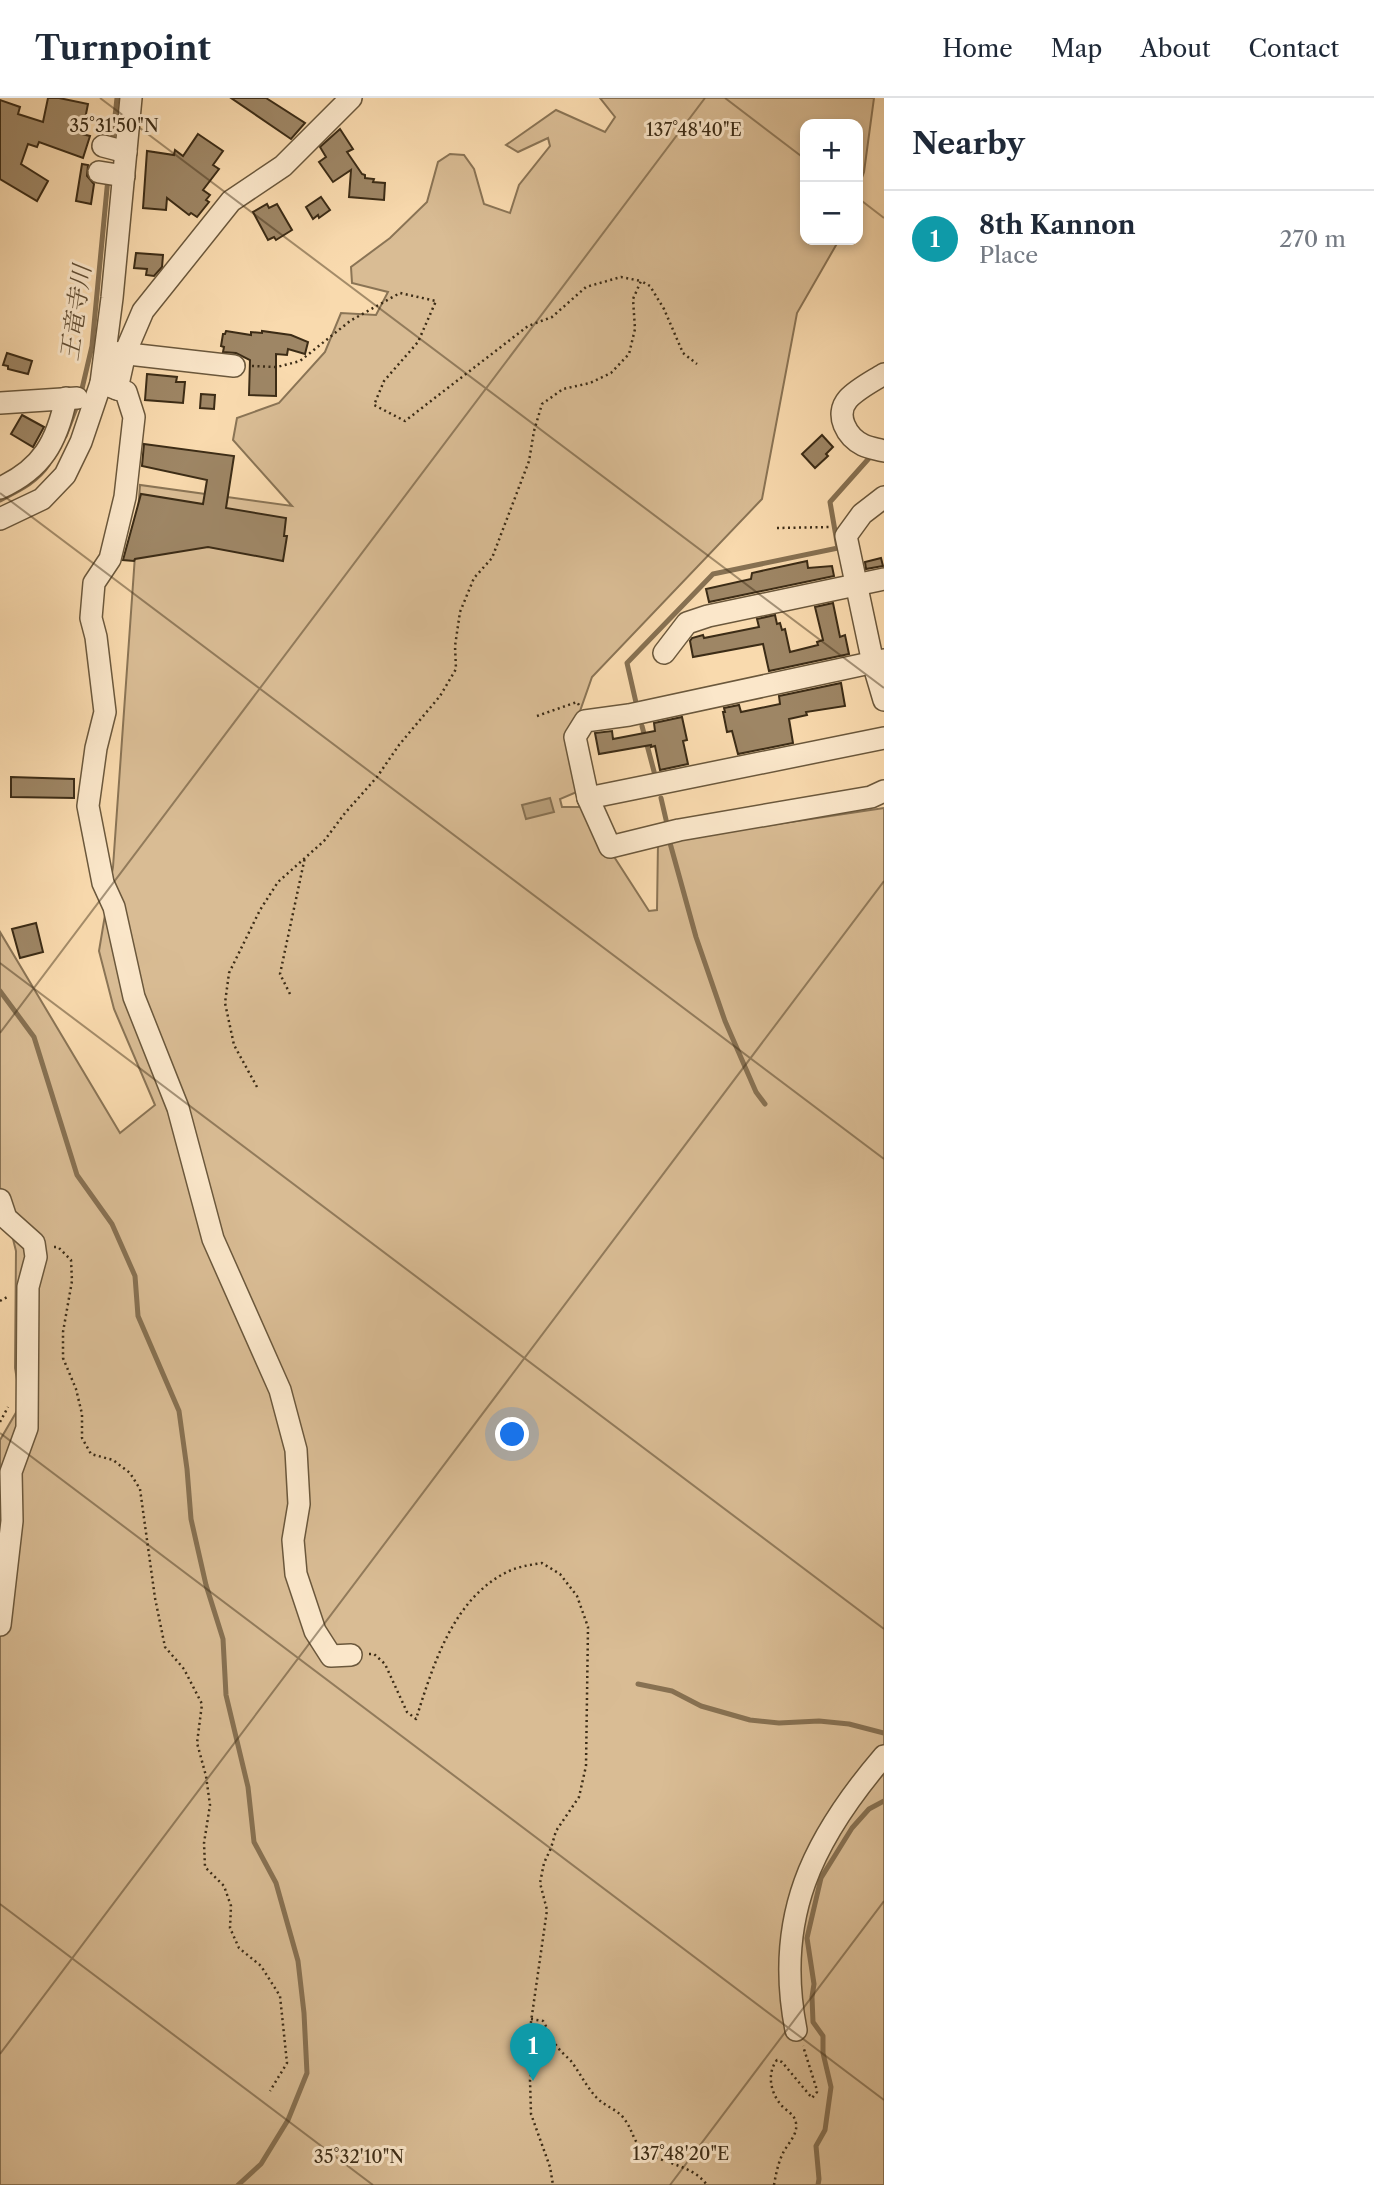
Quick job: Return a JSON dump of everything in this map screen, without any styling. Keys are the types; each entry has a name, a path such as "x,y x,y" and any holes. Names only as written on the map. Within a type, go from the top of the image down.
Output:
{"street":[{"path":"116,352 112,298 111,174 114,149 131,98"},
{"path":"0,488 33,467 48,451 61,423 91,394 143,311 231,201 283,166 351,98"},
{"path":"112,298 143,311"},
{"path":"116,352 234,366"},
{"path":"884,374 847,400 841,413 850,436 863,445 884,451"},
{"path":"0,403 126,392 134,417 125,497 110,559 94,583 91,618 96,637 105,712 96,748 88,806 103,883 114,907 134,997 178,1108 213,1239 280,1390 296,1450 299,1504 293,1540 296,1574 315,1631 331,1656 351,1655"},
{"path":"0,519 42,499 65,475 81,442 91,394"},
{"path":"884,498 862,514 846,536 856,584 879,661 884,700"},
{"path":"664,653 687,623 708,616 884,579"},
{"path":"879,661 585,722 575,737 589,798 610,847 679,830 872,797 884,791"},
{"path":"589,798 884,738"},
{"path":"0,1200 6,1218 34,1243 36,1257 28,1287 27,1428 10,1472 12,1521 0,1625"},
{"path":"796,2030 790,2001 790,1969 792,1932 799,1898 816,1853 836,1819 884,1756"}],"path":[{"path":"234,366 292,365 350,321 400,293 436,301 418,342 384,382 374,405 405,421 528,326 552,317 586,287 621,277 641,281 650,286 664,309 683,353 697,364"},
{"path":"257,1087 234,1045 225,1003 229,973 260,910 278,881 324,841 440,696 456,669 455,646 460,612 474,578 492,558 529,461 542,404 562,389 590,383 611,373 629,354 635,329 633,299 641,281"},
{"path":"777,528 825,527"},
{"path":"537,716 577,702 585,722"},
{"path":"290,994 280,974 305,857"},
{"path":"34,1243 58,1247 71,1260 72,1282 63,1332 63,1358 76,1389 82,1414 82,1438 91,1454 113,1460 130,1473 140,1489 155,1598 166,1647 184,1669 202,1704 197,1743 210,1805 204,1843 205,1867 224,1886 231,1906 230,1928 239,1948 261,1966 280,1996 287,2063 270,2091"},
{"path":"351,1655 374,1654 386,1664 407,1712 416,1719 434,1663 455,1623 482,1588 506,1572 542,1563 560,1574 577,1596 588,1628 586,1766 579,1797 556,1831 544,1863 540,1883 547,1910 528,2043 534,2058 530,2080 531,2114 550,2166 552,2185"},
{"path":"531,2019 543,2021 555,2044 594,2095 626,2120 635,2142 662,2160 688,2169 707,2185"},
{"path":"774,2185 777,2168 784,2150 796,2133 797,2124 773,2094 771,2078 773,2065 777,2060 782,2062 808,2095 812,2098 815,2095 816,2087 811,2069 796,2030"}],"shaded area":[{"path":"600,98 874,98 863,175 863,119 800,119 800,245 836,245 797,313 762,499 592,677 579,714 579,791 560,799 562,807 582,807 649,911 657,910 658,842 884,808 884,2185 0,2185 0,1440 21,1404 15,1368 16,1251 0,1187 0,932 120,1133 155,1105 114,1009 99,951 113,867 140,485 292,506 233,440 237,418 279,403 325,352 341,313 376,315 388,292 352,283 351,267 390,238 427,202 438,162 450,154 464,155 474,169 484,204 510,213 519,185 550,146 548,138 518,152 506,145 556,110 605,132 615,117"},
{"path":"550,798 554,812 526,819 522,805"}],"building":[{"path":"48,98 88,104 82,134 90,136 83,158 39,142 37,147 28,144 21,164 48,181 37,201 0,179 0,100 20,107 18,114 43,122"},
{"path":"231,98 266,98 305,123 291,139"},
{"path":"340,129 353,149 347,152 365,178 385,183 384,200 349,197 351,170 333,182 319,162 326,157 320,147"},
{"path":"198,134 223,151 213,165 219,169 203,190 210,195 206,200 209,202 197,217 191,213 189,215 167,198 166,210 143,208 147,151 174,155 175,150 183,156"},
{"path":"82,164 88,165 87,176 94,184 91,204 76,201"},
{"path":"321,197 330,210 313,219 306,207"},
{"path":"267,204 269,208 277,204 292,230 276,240 274,237 268,240 253,212"},
{"path":"136,253 163,255 162,267 154,276 146,275 147,269 134,268"},
{"path":"226,331 251,335 251,332 262,331 291,335 308,342 305,354 288,349 287,355 276,354 276,396 249,395 250,360 236,353 223,352 224,347 221,346"},
{"path":"7,353 32,361 28,374 3,365"},
{"path":"147,374 177,377 176,382 185,382 183,403 145,400"},
{"path":"201,394 215,395 214,409 200,408"},
{"path":"22,415 44,427 33,447 11,434"},
{"path":"822,435 833,447 815,468 802,454"},
{"path":"144,444 234,456 226,508 286,518 284,536 287,536 283,561 208,547 134,561 123,560 141,494 203,504 207,480 142,466"},
{"path":"881,558 883,566 866,569 865,562"},
{"path":"807,561 808,568 832,566 834,576 709,602 706,589 751,579 752,573"},
{"path":"833,603 840,637 845,635 849,654 769,671 763,644 693,657 690,641 692,638 759,627 757,619 775,615 777,624 780,623 782,630 785,629 790,652 818,645 817,642 823,640 815,607"},
{"path":"841,683 845,706 806,712 807,715 789,719 793,743 738,754 732,731 727,732 724,708 739,705 741,712 780,704 779,696"},
{"path":"682,717 688,764 660,770 655,746 651,745 599,754 595,733 612,731 613,739 655,731 654,723"},
{"path":"11,777 74,779 74,798 11,797"},
{"path":"36,923 43,952 20,958 12,929"}],"waterway":[{"name":"王竜寺川","path":"112,144 117,98"},
{"name":"王竜寺川","path":"81,393 92,346 108,178"},
{"name":"王竜寺川","path":"65,436 78,403"},
{"path":"637,707 627,663 713,574 838,548 830,502 871,456"},
{"name":"王竜寺川","path":"0,500 32,481 48,465"},
{"path":"642,726 656,779"},
{"path":"661,798 667,824"},
{"path":"670,843 696,937 725,1021 756,1092 765,1104"},
{"path":"0,991 34,1037 77,1175 112,1224 135,1276 138,1316 179,1411 191,1519 206,1585 223,1639 226,1695 248,1787 254,1842 276,1883 298,1961 307,2073 288,2120 261,2164 238,2185"},
{"path":"638,1684 672,1691 701,1706 750,1720 779,1723 819,1721 849,1724 884,1733"},
{"path":"818,2185 816,2146 825,2130 831,2087 823,2053 823,2036 813,2022 814,1984 807,1938 821,1878 852,1828 869,1809 884,1801"}],"place":[{"name":"8th Kannon","path":"533,2081"}]}
